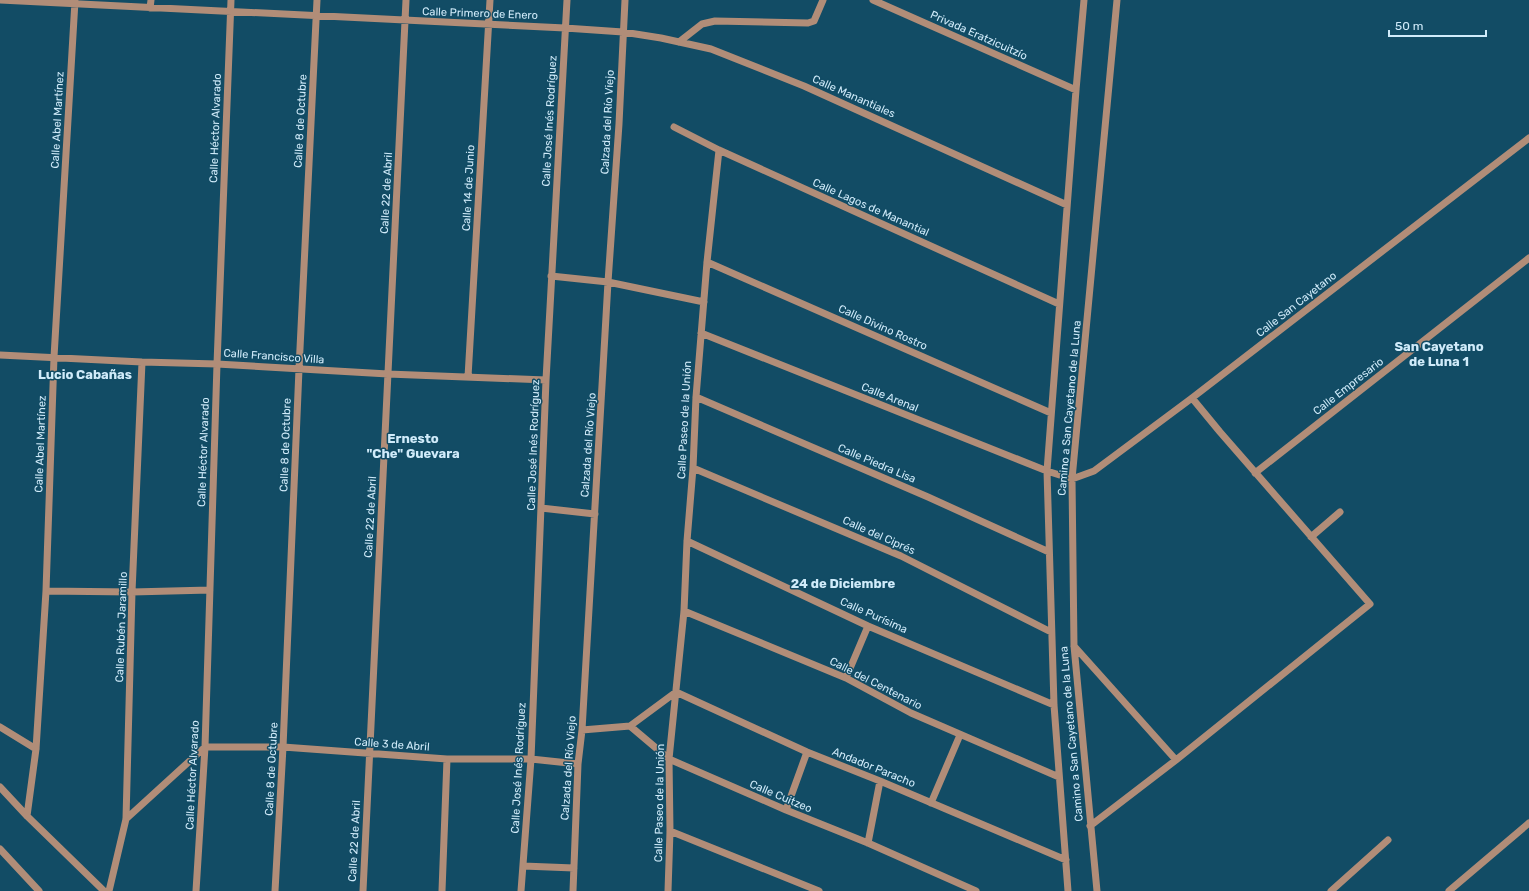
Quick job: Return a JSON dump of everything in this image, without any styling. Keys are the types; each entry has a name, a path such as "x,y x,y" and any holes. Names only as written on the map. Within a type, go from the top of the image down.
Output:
{"street":[{"name":"Calle Primero de Enero","path":"0,0 75,2 150,8 316,15 622,32"},
{"path":"150,0 150,8"},
{"name":"Calle Héctor Alvarado","path":"196,891 206,747 217,364 230,0"},
{"name":"Calle 8 de Octubre","path":"275,891 283,747 299,369 317,0"},
{"name":"Calle 22 de Abril","path":"363,891 406,0"},
{"name":"Calle 14 de Junio","path":"468,377 490,0"},
{"name":"Calle José Inés Rodríguez","path":"521,891 531,759 546,380 567,0"},
{"name":"Calzada del Río Viejo","path":"573,891 578,764 582,730 608,282 619,124 622,32 625,0"},
{"path":"679,42 702,24 715,21 808,23 814,21 824,0"},
{"name":"Privada Eratzicuitzío","path":"872,0 1076,90"},
{"name":"Camino a San Cayetano de la Luna","path":"1068,891 1054,705 1047,471 1084,0"},
{"name":"Camino a San Cayetano de la Luna","path":"1097,891 1074,646 1072,479 1117,0"},
{"name":"Calle Abel Martínez","path":"27,816 36,749 46,591 54,357 75,2"},
{"name":"Calle Manantiales","path":"622,32 711,49 804,86 1067,206"},
{"name":"Calle Lagos de Manantial","path":"674,127 719,150 1060,304"},
{"name":"Calle San Cayetano","path":"1072,479 1094,471 1192,398 1529,138"},
{"name":"Calle Paseo de la Unión","path":"668,891 670,830 669,759 684,611 687,541 701,333 719,150"},
{"name":"Calle Empresario","path":"1255,473 1529,258"},
{"name":"Calle Divino Rostro","path":"707,262 1051,413"},
{"path":"551,276 608,282 704,302"},
{"name":"Calle Arenal","path":"701,333 1047,471 1072,479"},
{"name":"Calle Francisco Villa","path":"0,354 388,374 546,380"},
{"name":"Calle Rubén Jaramillo","path":"109,891 126,819 132,592 142,362"},
{"name":"Calle Piedra Lisa","path":"696,397 928,496 1049,552"},
{"path":"1090,826 1176,760 1370,604 1255,473 1192,398"},
{"name":"Calle del Ciprés","path":"693,468 901,556 1051,632"},
{"path":"541,508 595,514"},
{"path":"1311,537 1340,512"},
{"name":"Calle Purísima","path":"687,541 868,626 1054,705"},
{"path":"46,591 132,592 210,590"},
{"name":"Calle del Centenario","path":"684,611 846,678 910,714 1059,777"},
{"path":"846,678 868,626"},
{"path":"1074,646 1176,760"},
{"path":"582,730 630,726 676,692"},
{"name":"Andador Paracho","path":"676,692 807,752 880,780 1066,860"},
{"name":"Calle Cuitzeo","path":"630,726 669,759 786,810 868,843 976,891"},
{"path":"0,727 36,749"},
{"path":"931,803 960,734"},
{"path":"126,819 206,747"},
{"name":"Calle 3 de Abril","path":"206,747 283,747 448,759 531,759 578,764"},
{"path":"786,810 807,752"},
{"path":"442,891 448,759"},
{"path":"868,843 880,780"},
{"path":"0,787 27,816 104,891"},
{"path":"1449,891 1529,823"},
{"path":"670,830 819,891"},
{"path":"1331,891 1388,840"},
{"path":"0,849 39,891"},
{"path":"523,866 574,868"}],"district":[{"name":"San Cayetano de Luna 1","path":"1439,354"},
{"name":"Lucio Cabañas","path":"85,374"},
{"name":"Ernesto \"Che\" Guevara","path":"413,446"},
{"name":"24 de Diciembre","path":"843,583"}]}
